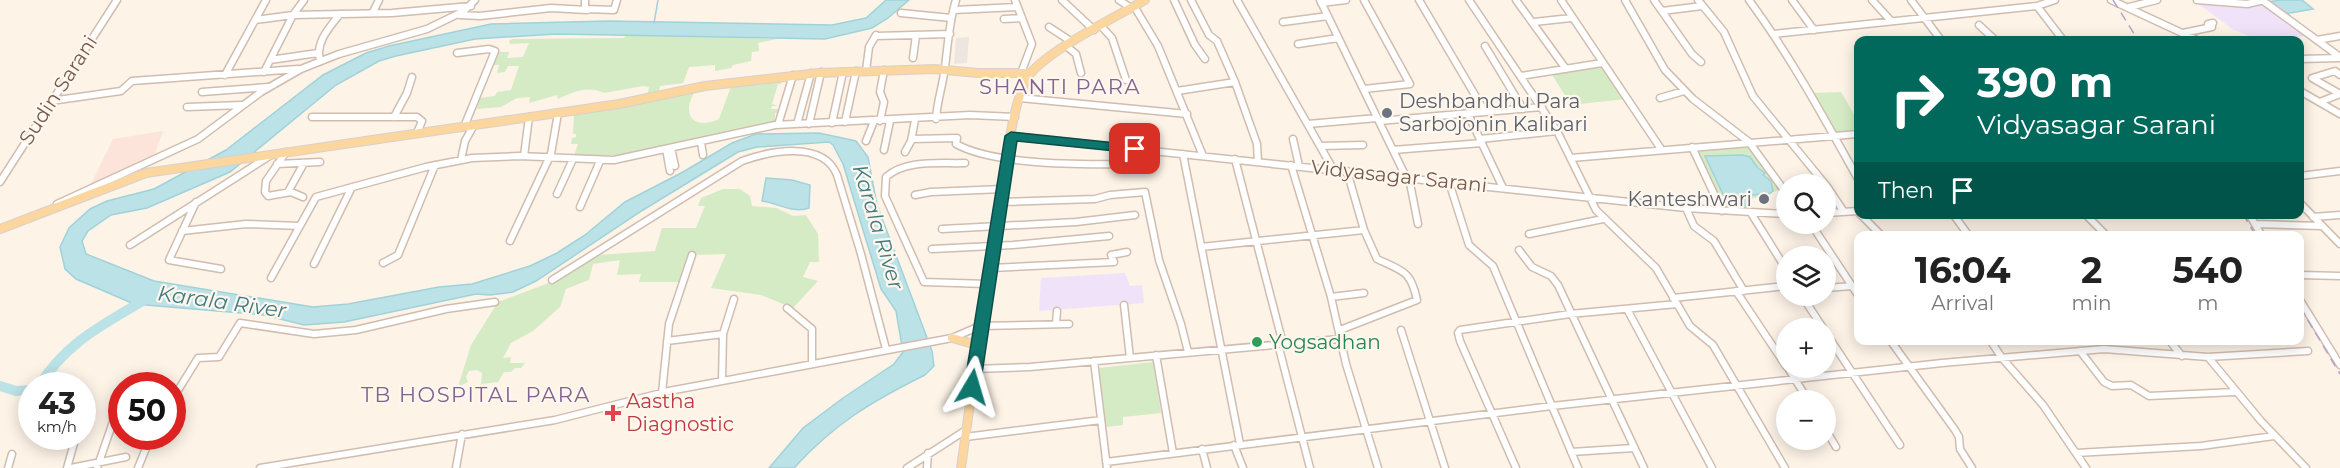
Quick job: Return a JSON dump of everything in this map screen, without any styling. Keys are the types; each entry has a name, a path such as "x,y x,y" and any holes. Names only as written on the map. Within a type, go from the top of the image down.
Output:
{"main road":[{"path":"0,229 40,211 61,206 139,175 191,165 625,103 705,86 821,72 945,69 963,72 1026,73 1069,44 1145,0"},
{"path":"961,468 977,345 995,246 1007,158 1026,73"},
{"path":"948,338 977,345"}],"street":[{"name":"Sudin Sarani","path":"0,182 117,0"},
{"path":"225,75 266,0"},
{"path":"264,72 304,0"},
{"path":"373,12 379,0"},
{"path":"40,211 198,139 269,87 302,69 321,60 429,28 460,15 475,0"},
{"path":"585,0 587,10"},
{"path":"460,15 480,16 551,8 612,10 616,8 618,0"},
{"path":"936,119 936,100 945,69 951,18 956,0"},
{"path":"1016,0 1032,46 1026,73"},
{"path":"1062,0 1094,30"},
{"path":"1119,0 1133,7 1147,24 1203,156"},
{"path":"1174,0 1195,45 1205,59"},
{"path":"1191,0 1210,37 1217,41 1235,82 1257,144 1258,162"},
{"path":"1238,0 1333,170"},
{"path":"1346,0 1321,1 1408,177 1418,224"},
{"path":"1364,0 1410,84 1364,89"},
{"path":"1419,0 1485,112"},
{"path":"1468,0 1513,63 1557,131 1588,197 1604,219 1653,264 1689,326 1713,345 1785,468"},
{"path":"1516,0 1566,69"},
{"path":"1561,0 1661,149"},
{"path":"1625,0 1665,70 1684,91 1749,142 1776,179"},
{"path":"1654,0 1692,54 1701,62"},
{"path":"1698,0 1724,32 1753,96 1816,174"},
{"path":"1749,0 1774,34 1854,172"},
{"path":"1792,0 1814,30"},
{"path":"1872,0 1891,21"},
{"path":"1911,0 1938,36"},
{"path":"1774,34 2037,6 2055,0"},
{"path":"2111,0 2187,36"},
{"path":"2128,7 2152,0"},
{"path":"2197,0 2247,4 2263,0 2340,57"},
{"path":"255,20 294,15 471,6"},
{"path":"1662,11 1702,6"},
{"path":"2037,6 2060,36"},
{"path":"954,10 1017,7"},
{"path":"901,13 929,13 951,18"},
{"path":"321,60 318,54 321,42 340,14"},
{"path":"1283,22 1328,16"},
{"path":"1004,19 1022,18"},
{"path":"1534,22 1572,18"},
{"path":"2182,34 2212,27 2208,24 2213,24"},
{"path":"1979,25 1991,36"},
{"path":"1101,26 1112,38 1126,80"},
{"path":"1049,27 1069,44 1076,54 1081,74"},
{"path":"866,71 869,47 876,36 915,33 950,34"},
{"path":"912,58 915,33"},
{"path":"2317,40 2340,36"},
{"path":"1298,44 1338,38"},
{"path":"1485,46 1522,109"},
{"path":"457,53 495,51 464,127"},
{"path":"270,60 318,54"},
{"path":"2304,59 2340,57"},
{"path":"1497,64 1513,63"},
{"path":"1521,76 1602,63"},
{"path":"51,101 121,91 132,81 302,69"},
{"path":"866,141 884,102 880,92 884,70"},
{"path":"845,122 856,71"},
{"path":"2340,75 2335,71 2313,78 2340,94"},
{"path":"809,124 821,72"},
{"path":"832,123 843,72"},
{"path":"797,124 812,73"},
{"path":"778,125 793,74"},
{"path":"394,117 407,93 412,77"},
{"path":"1177,91 1235,82"},
{"path":"202,92 269,87"},
{"path":"1660,98 1684,91"},
{"path":"2304,93 2340,114"},
{"path":"2320,102 2340,94"},
{"path":"2304,98 2310,97"},
{"path":"1020,98 1187,114"},
{"path":"188,107 243,105"},
{"path":"1308,124 1542,107"},
{"path":"510,241 549,158 558,113"},
{"path":"1468,114 1503,188"},
{"path":"271,278 314,198 435,165 461,160 524,156 600,161 621,159 778,125 936,119 980,115 1015,117"},
{"path":"312,117 420,118 422,121 417,133"},
{"path":"524,156 529,117"},
{"path":"905,152 912,139 915,120"},
{"path":"884,150 890,121"},
{"path":"461,160 465,141 474,125"},
{"path":"1393,150 1557,131"},
{"path":"1571,158 1854,134"},
{"name":"Vidyasagar Sarani","path":"1011,136 1686,208 1776,214"},
{"path":"912,139 957,138 957,146 965,151 1007,158 1086,163 1154,164 1155,151"},
{"path":"1293,139 1295,165 1313,236 1378,468"},
{"path":"701,142 703,155"},
{"path":"1320,146 1364,145"},
{"path":"1692,147 1722,211"},
{"path":"669,149 673,168"},
{"path":"286,152 266,181 265,192 269,196 288,192 303,197"},
{"path":"552,280 742,161 771,152 814,155 826,158 834,167 890,349"},
{"path":"130,244 274,153"},
{"path":"1183,153 1243,468"},
{"path":"556,194 573,159"},
{"path":"1235,159 1257,241 1310,468"},
{"path":"580,207 600,161"},
{"path":"277,164 320,162"},
{"path":"288,192 304,163"},
{"path":"965,163 905,166 895,169 886,177 885,196 924,282 987,284"},
{"path":"383,263 398,255 435,165"},
{"path":"1340,330 1417,300 1414,285 1408,273 1397,266 1378,261 1364,230 1347,171"},
{"path":"2304,176 2340,171"},
{"path":"1449,182 1469,245 1490,262 1578,468"},
{"path":"314,264 352,187"},
{"path":"915,195 932,192 1003,189"},
{"path":"1002,202 1095,199 1110,195 1145,192 1149,221 1162,270 1180,314 1188,352"},
{"path":"196,201 170,261 221,269"},
{"path":"1836,201 1844,212"},
{"path":"2304,207 2340,244"},
{"path":"1686,208 1694,226 1714,241 1740,291 1776,349"},
{"path":"1836,212 1854,212"},
{"path":"1748,213 1776,254"},
{"path":"942,229 1076,222 1135,215"},
{"path":"2313,217 2340,215"},
{"path":"1529,234 1604,219"},
{"path":"1866,219 1877,231"},
{"path":"2090,219 2103,231"},
{"path":"2253,219 2260,231"},
{"path":"182,231 246,224 300,226"},
{"path":"2256,224 2322,226"},
{"path":"1201,247 1364,230"},
{"path":"1818,234 1854,289"},
{"path":"932,249 1108,236"},
{"path":"1519,250 1532,267 1554,279 1644,468"},
{"path":"991,268 1114,262 1112,255 1127,252"},
{"path":"662,393 673,308 692,255"},
{"path":"2304,275 2340,276"},
{"path":"1836,287 1852,286"},
{"path":"1516,468 1458,333 1464,328 1516,320 1627,309 1776,287"},
{"path":"1331,297 1364,293"},
{"path":"722,381 723,334 734,299"},
{"path":"186,377 198,358 219,357 240,323 315,334 356,330 446,309 495,302"},
{"path":"1124,305 1130,358"},
{"path":"2304,306 2337,353 2340,365"},
{"path":"787,308 812,329 812,363"},
{"path":"1627,309 1712,468"},
{"path":"1056,324 1057,311"},
{"path":"260,468 555,420 662,393 948,338 980,326 1069,324"},
{"path":"1401,330 1445,468"},
{"path":"667,341 723,334"},
{"path":"975,369 1340,339"},
{"path":"1893,345 1955,430 1959,437 1960,449 1972,468"},
{"path":"1993,345 2043,405 2086,468"},
{"path":"2173,345 2182,356"},
{"path":"1836,350 1900,446"},
{"path":"1094,361 1106,465 1237,444 1907,366 2080,351 2112,350 2208,357 2308,351"},
{"path":"2080,351 2103,382 2112,386 2131,385 2149,396 2235,392"},
{"path":"1156,355 1173,453"},
{"path":"2208,357 2235,392 2306,468"},
{"path":"1795,379 1802,390"},
{"path":"907,468 928,453 965,434 1101,420"},
{"path":"456,468 462,434"},
{"path":"98,465 108,436"},
{"path":"2076,453 2202,447 2274,436"},
{"path":"1571,452 1634,448"},
{"path":"1202,449 1207,468"},
{"path":"67,468 72,450"},
{"path":"138,468 145,450"},
{"path":"927,468 928,453"},
{"path":"8,468 12,454"},
{"path":"71,468 98,465 126,457"}],"shaded area":[{"path":"2194,1 2263,3 2308,35 2250,36 2234,30"},
{"path":"969,37 967,63 954,64 956,38"},
{"path":"163,131 153,159 91,184 113,139"},
{"path":"1125,273 1130,286 1142,285 1144,303 1039,311 1041,278"}],"green space":[{"path":"627,34 777,39 758,43 759,51 752,52 751,61 733,65 731,68 715,71 715,65 689,67 683,83 660,86 658,94 647,96 649,87 643,86 604,93 587,90 558,99 557,95 529,103 530,97 517,98 501,107 477,109 480,98 495,96 497,92 511,90 519,66 508,66 505,72 497,73 499,65 493,65 498,52 509,52 507,58 523,57 529,43 510,44 509,41 512,39 624,38"},
{"path":"1600,65 1626,99 1571,105 1551,73"},
{"path":"782,78 772,104 778,106 772,106 771,109 780,109 779,113 775,113 775,124 631,155 574,156 578,144 571,144 572,138 576,137 576,134 573,134 574,113 696,89 690,103 690,114 695,121 710,122 719,119 732,84"},
{"path":"1841,92 1854,114 1854,131 1836,132 1812,93"},
{"path":"1748,146 1776,181 1776,191 1748,200 1751,209 1724,207 1695,149"},
{"path":"723,189 740,189 750,196 752,206 776,208 793,216 806,215 818,234 819,262 810,262 803,277 818,281 793,308 761,295 711,288 726,254 693,255 681,282 639,282 641,274 617,275 620,260 593,264 589,280 566,289 560,307 533,331 511,343 503,358 511,357 510,363 525,363 521,368 504,372 498,382 481,384 482,373 477,370 469,371 466,377 468,382 458,387 471,345 498,302 562,278 597,255 655,251 662,228 696,228 705,206 698,206 701,198"},
{"path":"1153,362 1161,413 1123,417 1123,425 1106,427 1099,368"}],"water":[{"name":"Karala River","path":"886,0 909,0 872,28 825,39 557,34 475,39 379,61 336,85 230,172 147,208 111,215 88,231 82,241 86,254 154,281 313,307 348,304 439,287 472,284 530,266 557,253 585,235 625,202 732,143 756,134 819,133 856,141 868,157 877,205 932,351 934,366 925,375 871,404 839,426 794,468 769,468 803,428 894,364 903,352 896,311 881,289 843,164 829,142 757,147 738,152 643,210 536,281 513,292 476,294 344,322 304,325 264,315 134,304 76,279 65,269 60,247 69,228 90,209 107,201 154,189 226,150 323,75 366,53 491,24 609,21 832,25 866,18"},
{"path":"2302,0 2313,9 2284,14 2267,2"},
{"path":"1742,155 1750,157 1765,173 1763,175 1771,181 1773,191 1769,194 1744,197 1745,206 1728,205 1705,156"},
{"path":"766,178 792,180 810,185 809,208 797,210 762,201"}],"waterway":[{"path":"654,23 658,0"},
{"name":"Karala River","path":"49,372 88,335 149,297"},
{"path":"0,386 18,391"}],"railway":[{"path":"2113,0 2136,36"},
{"path":"2246,219 2253,231"},
{"path":"2304,314 2340,374"}],"place":[{"name":"Deshbandhu Para Sarbojonin Kalibari","path":"1387,113"},
{"name":"Kanteshwari","path":"1764,199"},
{"name":"Yogsadhan","path":"1257,342"},
{"name":"Aastha Diagnostic","path":"613,413"}],"district":[{"name":"SHANTI PARA","path":"1060,87"},
{"name":"TB HOSPITAL PARA","path":"476,395"}],"route":[{"path":"972,387 1011,136 1135,149"}]}
